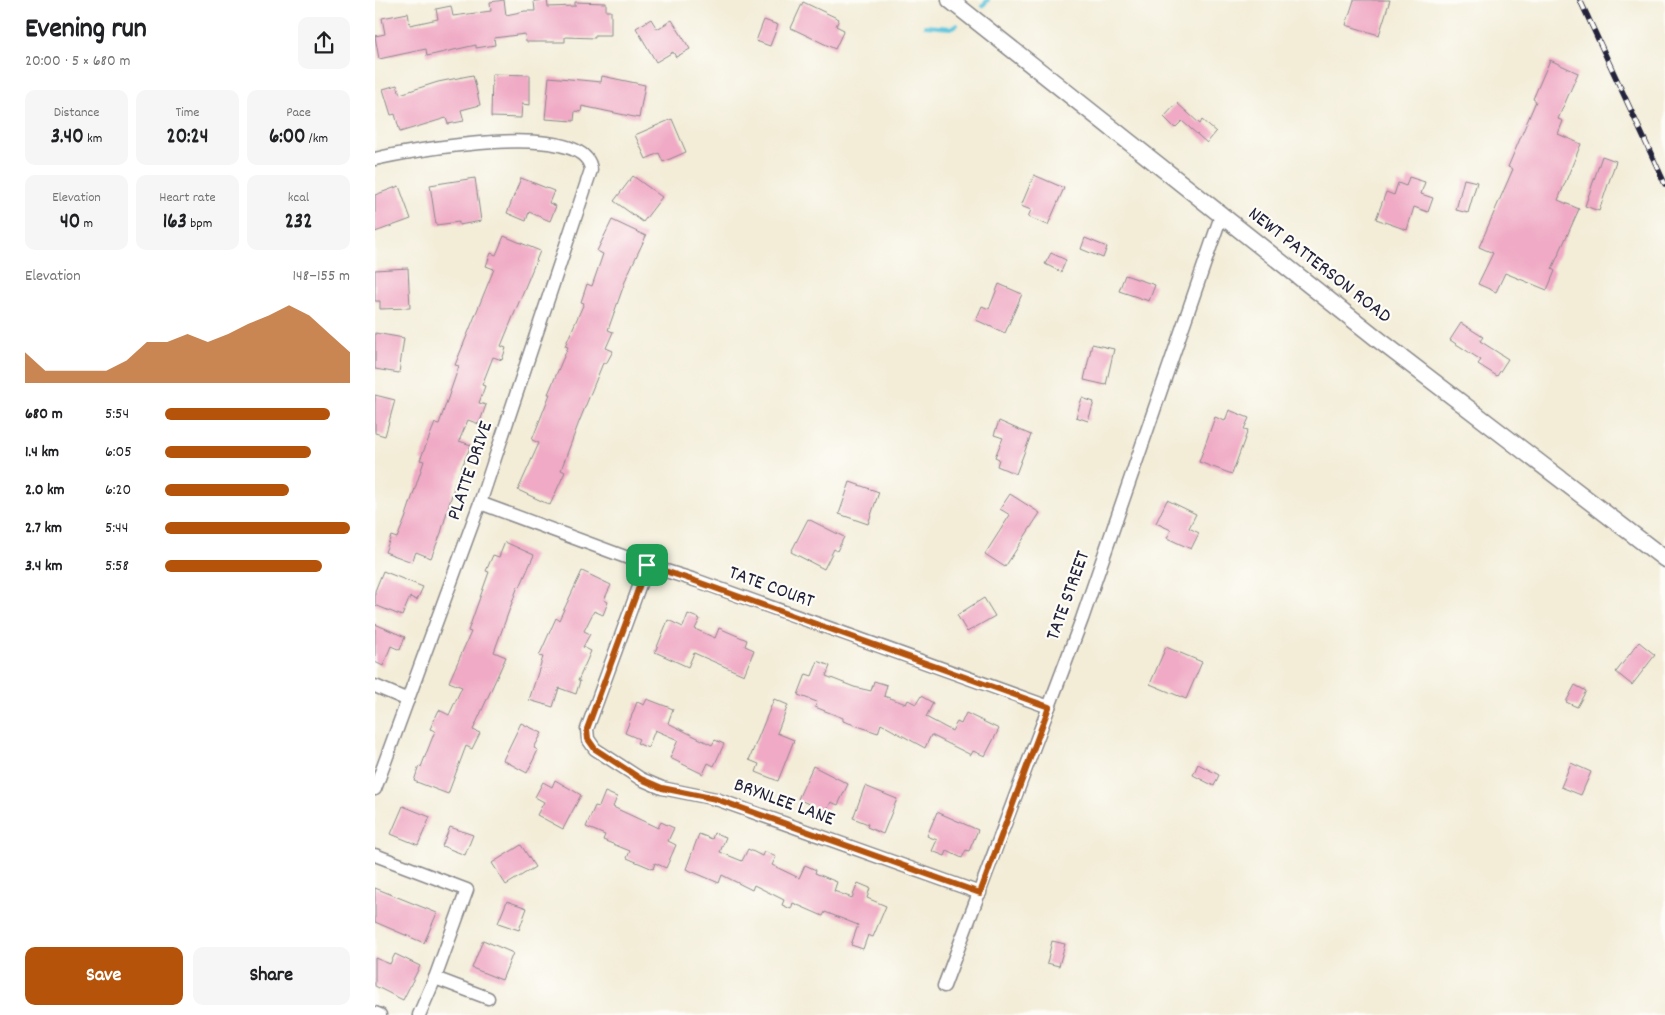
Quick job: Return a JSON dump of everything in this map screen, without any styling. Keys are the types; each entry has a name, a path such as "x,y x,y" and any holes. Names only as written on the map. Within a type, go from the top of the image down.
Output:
{"street":[{"name":"NEWT PATTERSON ROAD","path":"950,0 1379,340 1665,559"},
{"name":"PLATTE DRIVE","path":"375,159 453,145 506,140 547,143 565,147 581,154 589,161 591,170 480,503 375,789"},
{"name":"TATE STREET","path":"943,986 980,893 1088,602 1221,216"},
{"name":"TATE COURT","path":"480,503 647,565 1049,707"},
{"name":"BRYNLEE LANE","path":"647,565 587,729 588,739 595,749 641,779 662,788 716,799 980,893"},
{"path":"375,686 408,700"},
{"path":"375,855 467,890 435,978 419,1015"},
{"path":"435,978 488,998"},
{"path":"375,1013 380,1015"}],"building":[{"path":"504,0 506,15 535,11 534,1 547,0 548,7 575,6 575,2 606,3 606,11 611,11 611,35 595,35 595,38 565,37 565,42 526,42 525,34 494,38 495,45 476,48 476,45 427,56 426,49 379,59 375,36 385,34 382,18 408,13 410,25 438,19 436,9 451,6 453,16 491,11 490,2"},
{"path":"1354,0 1390,0 1379,35 1346,25"},
{"path":"803,2 839,19 836,26 844,30 835,49 791,28"},
{"path":"651,19 657,29 672,20 690,49 676,57 673,52 656,62 636,28"},
{"path":"764,20 778,25 770,46 756,41"},
{"path":"1550,60 1578,73 1558,119 1563,121 1558,134 1581,144 1558,200 1579,209 1552,269 1555,271 1547,290 1505,273 1496,292 1478,284 1493,253 1479,247 1513,169 1508,167 1536,101 1533,99"},
{"path":"492,74 530,75 530,105 522,104 521,118 491,117"},
{"path":"473,75 480,105 461,110 464,121 448,124 446,118 400,132 395,114 391,115 383,89 397,85 400,94 438,82"},
{"path":"602,76 645,85 639,118 582,106 581,112 575,111 574,121 545,119 549,77 601,82"},
{"path":"1177,103 1200,124 1202,120 1216,132 1207,143 1182,121 1175,128 1164,117"},
{"path":"672,119 686,152 663,162 659,153 646,159 635,135"},
{"path":"1602,156 1616,161 1599,211 1585,206"},
{"path":"1034,175 1064,188 1048,225 1028,217 1031,210 1021,206"},
{"path":"633,176 662,197 643,222 614,201"},
{"path":"1409,177 1425,182 1421,194 1433,198 1428,212 1414,207 1407,230 1376,219 1386,192 1394,195 1398,183 1406,186"},
{"path":"475,178 481,221 459,225 459,222 436,225 430,185"},
{"path":"521,178 554,191 549,203 556,206 550,221 529,212 526,221 507,213"},
{"path":"1464,179 1477,182 1468,213 1456,210"},
{"path":"399,186 411,219 375,232 375,195"},
{"path":"612,220 646,236 627,276 608,330 613,332 606,348 613,351 606,364 603,363 561,470 565,472 550,505 518,490 539,443 532,440 550,394 548,394 568,347 565,346 584,303 581,302 587,284 592,286 603,254 597,251"},
{"path":"504,236 540,251 501,346 506,348 502,360 493,357 482,385 485,386 479,403 486,405 479,424 468,420 459,441 471,445 455,484 441,533 431,558 416,552 412,562 385,552 391,536 397,538 405,519 424,461 420,460 435,423 439,424 459,366 455,365 494,269 486,266 491,253 496,255"},
{"path":"1085,238 1107,247 1103,258 1081,249"},
{"path":"1051,253 1066,260 1061,272 1045,264"},
{"path":"408,268 410,308 380,309 380,301 375,301 375,270"},
{"path":"1125,275 1155,285 1149,301 1119,291"},
{"path":"999,284 1022,294 1005,333 976,320 982,306 989,309"},
{"path":"1461,323 1483,337 1480,341 1508,359 1497,376 1478,364 1481,360 1450,340"},
{"path":"375,333 404,338 399,373 375,369"},
{"path":"1092,344 1114,349 1106,385 1084,380"},
{"path":"375,395 395,400 385,436 375,433"},
{"path":"1082,398 1094,402 1088,421 1076,417"},
{"path":"1229,410 1249,418 1244,429 1248,430 1232,474 1199,462 1215,417 1225,421"},
{"path":"999,421 1031,435 1016,474 997,466 999,459 995,457 1003,438 994,435"},
{"path":"850,482 879,492 868,524 839,514"},
{"path":"1010,494 1040,513 1005,567 985,554 1010,515 1000,509"},
{"path":"1167,500 1196,514 1189,528 1199,533 1191,549 1167,538 1171,530 1156,523"},
{"path":"808,519 844,537 837,551 834,549 824,569 791,552"},
{"path":"505,542 534,555 520,587 518,586 494,652 506,657 473,730 480,733 472,749 466,746 448,794 414,781 435,731 430,729 439,710 449,715 462,687 449,682 471,632 468,631 489,572 486,571 493,555 499,557"},
{"path":"383,571 423,587 417,600 410,597 402,616 375,605 375,591"},
{"path":"582,571 611,585 604,600 608,602 603,615 594,611 584,631 590,634 583,647 591,651 578,681 580,681 576,694 559,688 553,707 529,700 543,657 539,656 556,618 559,620"},
{"path":"984,598 995,616 967,632 957,615"},
{"path":"688,614 700,619 695,629 715,638 719,628 747,640 745,646 754,650 744,675 694,653 688,667 655,652 668,620 683,627"},
{"path":"375,624 405,637 400,650 391,646 383,666 375,662"},
{"path":"1639,642 1655,655 1632,685 1616,672"},
{"path":"1166,647 1202,662 1186,699 1150,684"},
{"path":"818,661 830,666 826,676 854,687 871,691 874,681 887,685 884,696 906,704 908,700 916,704 921,696 933,703 926,717 952,731 957,722 961,724 966,713 999,729 985,756 973,751 971,755 931,735 925,748 881,724 878,733 843,721 843,718 815,707 817,702 798,695 806,674 812,676"},
{"path":"1575,685 1586,691 1577,707 1566,702"},
{"path":"647,699 673,709 668,723 712,745 715,740 724,744 714,766 708,763 703,774 670,758 678,740 655,730 648,748 637,743 639,739 625,733 637,702 644,705"},
{"path":"774,699 788,705 777,733 794,740 778,781 756,772 759,764 749,760"},
{"path":"521,723 542,733 534,748 538,750 527,773 503,760"},
{"path":"1571,763 1591,772 1581,795 1561,787"},
{"path":"1198,764 1219,775 1214,786 1193,775"},
{"path":"813,766 848,784 838,805 831,802 825,814 798,799"},
{"path":"555,780 581,795 563,829 537,815 544,802 535,797 543,782 552,787"},
{"path":"865,786 897,799 883,834 867,827 868,824 853,818"},
{"path":"605,792 617,797 613,807 658,828 661,822 674,828 668,841 676,845 666,868 655,863 653,869 627,858 630,851 603,840 605,835 586,827 595,806 599,807"},
{"path":"403,806 430,817 418,845 391,834"},
{"path":"937,812 978,830 969,851 966,850 962,858 947,851 945,856 932,851 937,840 927,836"},
{"path":"450,827 473,835 465,855 442,846"},
{"path":"714,833 726,837 720,852 742,861 748,849 762,856 764,851 776,857 772,865 799,878 805,865 816,870 815,873 837,882 834,891 852,898 858,883 870,888 867,898 886,906 873,937 868,935 863,949 851,945 858,925 825,912 823,916 793,903 791,909 782,905 784,900 754,885 752,890 722,875 719,883 686,869 699,834 712,839"},
{"path":"521,845 535,867 506,885 492,863"},
{"path":"375,888 437,913 424,943 375,922"},
{"path":"507,901 527,908 519,930 498,923"},
{"path":"483,940 513,953 502,980 472,968"},
{"path":"1052,941 1065,944 1059,966 1047,963"},
{"path":"395,954 420,966 403,1000 375,986 375,958 390,964"}],"waterway":[{"path":"982,6 988,0"},
{"path":"925,26 951,28 957,25"}],"railway":[{"path":"1580,0 1665,184"}],"route":[{"path":"647,565 1049,707 980,893 716,799 662,788 641,779 595,749 588,739 587,729 647,565"}]}
